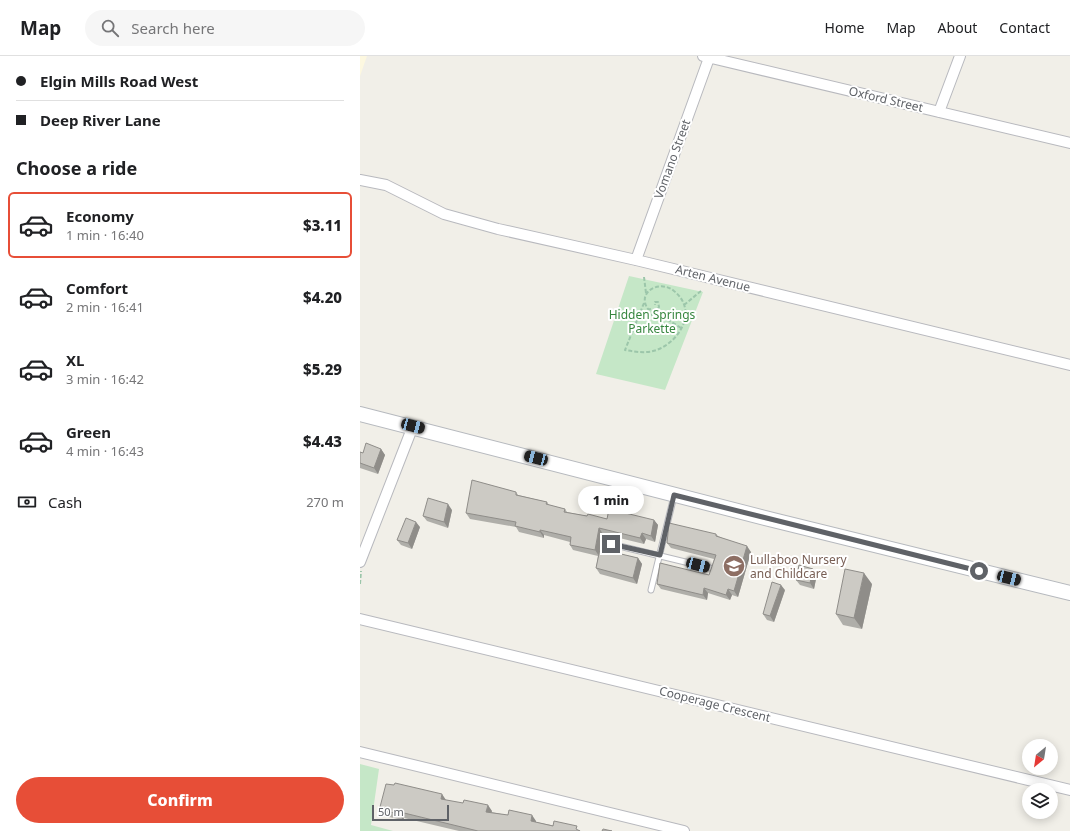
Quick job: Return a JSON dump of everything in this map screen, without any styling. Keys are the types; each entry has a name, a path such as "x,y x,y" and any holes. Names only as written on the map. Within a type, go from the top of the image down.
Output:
{"main road":[{"path":"360,414 413,426 674,495 1070,593"}],"street":[{"path":"939,112 960,56"},
{"name":"Oxford Street","path":"706,57 1070,143"},
{"name":"Vomano Street","path":"636,260 706,57"},
{"name":"Arten Avenue","path":"360,180 386,185 444,214 498,229 636,260 1070,365"},
{"path":"360,562 413,426"},
{"name":"Cooperage Crescent","path":"360,619 1070,790"},
{"path":"360,752 660,828 684,831"}],"lane":[{"path":"651,590 674,495"},
{"path":"611,544 710,568"}],"path":[{"path":"644,277 646,294 644,303 626,350 647,352 659,349 670,342 685,323 686,311 683,299 673,290 665,286 656,286 646,294"},
{"path":"684,305 701,291"},
{"path":"644,303 648,309 653,311 657,310 659,306 658,302 655,302 654,305"},
{"path":"639,316 658,314 682,328"}],"shaded area":[{"path":"360,56 367,56 360,76"}],"green space":[{"name":"Hidden Springs Parkette","path":"629,276 703,292 665,390 596,374"},
{"path":"360,764 379,769 371,825 393,831 360,831"}],"building":[{"path":"366,443 381,449 374,468 360,463 360,452 363,453"},
{"path":"472,480 516,492 516,495 547,502 546,504 565,509 564,512 587,516 588,514 607,519 609,509 654,520 651,536 642,533 640,538 599,528 595,550 570,545 571,537 515,526 516,522 466,513"},
{"path":"428,498 448,504 444,522 423,516"},
{"path":"406,518 416,522 408,543 397,540"},
{"path":"669,523 716,534 716,536 747,546 734,591 728,589 726,595 704,588 703,595 657,584 660,563 709,575 716,555 667,543"},
{"path":"600,549 638,558 633,578 596,568"},
{"path":"799,565 813,569 810,583 796,580"},
{"path":"845,569 864,573 854,618 836,614"},
{"path":"772,582 781,585 770,616 763,614"},
{"path":"395,783 442,794 441,799 463,803 464,800 488,805 486,812 508,815 509,810 532,815 531,821 553,826 554,821 577,826 576,829 580,831 478,831 400,812 399,814 385,811 386,808 380,807 386,784 394,785"}],"place":[{"name":"Lullaboo Nursery and Childcare","path":"734,566"}],"route":[{"path":"611,544 660,555 674,495 979,571"}]}
